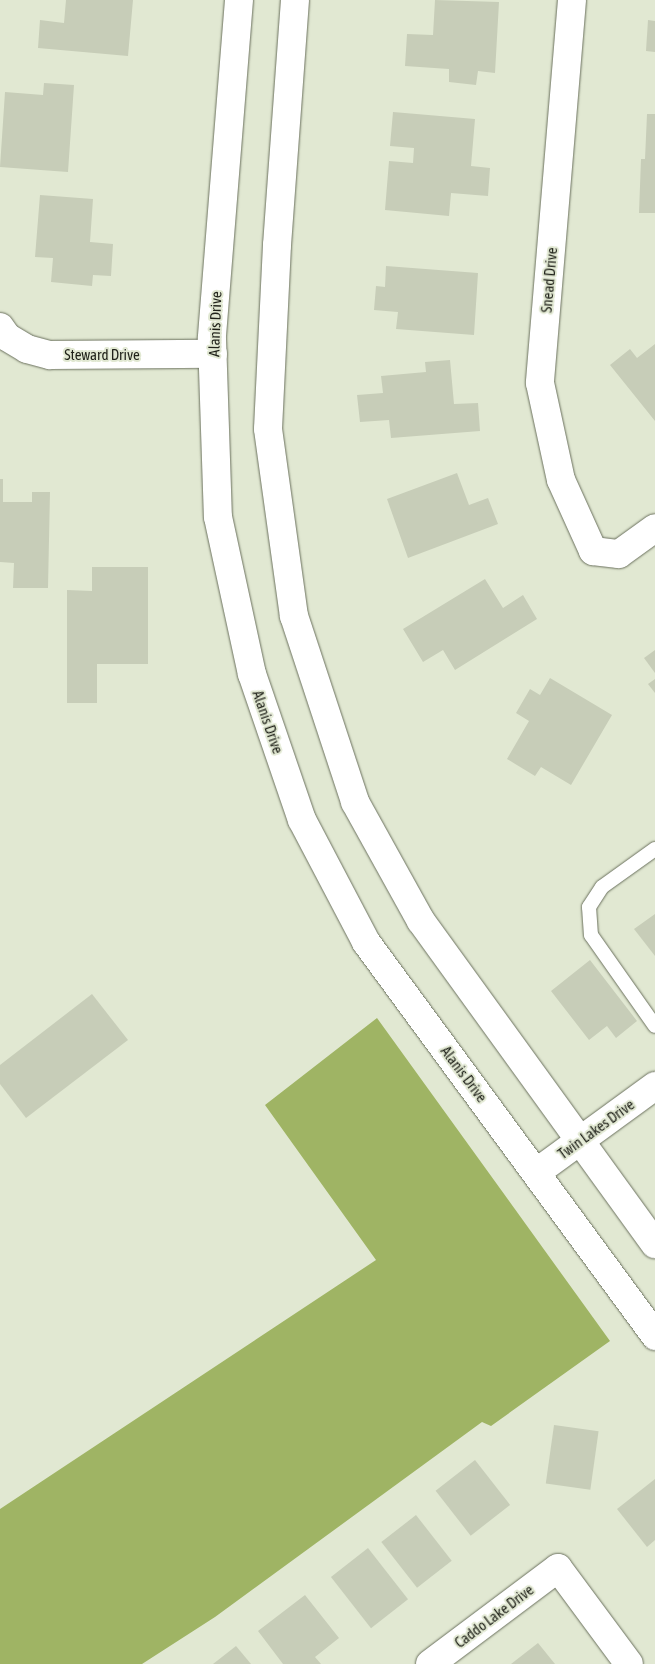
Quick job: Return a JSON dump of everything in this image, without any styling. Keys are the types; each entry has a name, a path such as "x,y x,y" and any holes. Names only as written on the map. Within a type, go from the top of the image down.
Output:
{"main road":[{"name":"Alanis Drive","path":"239,0 213,354 218,518 252,674 302,820 366,942 537,1172 655,1336"},
{"path":"295,0 277,245 268,429 294,616 355,802 421,921 655,1244"},
{"name":"Snead Drive","path":"572,0 540,383 561,480 593,551 618,554 655,528"},
{"name":"Steward Drive","path":"0,327 7,337 27,349 50,356 213,354"},
{"name":"Twin Lakes Drive","path":"537,1172 655,1086"},
{"name":"Caddo Lake Drive","path":"430,1664 558,1568 629,1664"}],"lane":[{"path":"655,849 602,887 589,907 591,935 655,1026"}],"green space":[{"path":"377,1018 610,1341 491,1426 482,1422 215,1617 142,1664 0,1664 0,1509 376,1260 265,1105"}],"building":[{"path":"66,0 133,0 128,56 38,48 40,20 64,23"},
{"path":"435,0 499,2 495,73 478,71 476,85 449,82 449,69 405,66 407,34 433,35"},
{"path":"648,20 655,21 655,52 646,51"},
{"path":"44,83 74,85 68,172 0,167 5,92 43,95"},
{"path":"393,112 475,119 471,166 490,168 488,196 451,193 449,216 385,210 389,161 413,163 414,148 390,146"},
{"path":"647,114 655,114 655,213 639,213 641,159 645,159"},
{"path":"40,195 93,199 90,242 113,244 111,276 93,275 92,286 51,282 53,258 35,257"},
{"path":"386,266 478,273 474,335 396,329 398,312 374,310 376,286 385,287"},
{"path":"655,344 655,421 610,365 630,349 637,358"},
{"path":"450,360 454,404 478,403 480,431 391,438 389,420 360,422 357,395 383,393 381,376 426,372 425,362"},
{"path":"457,473 469,505 488,498 498,524 408,558 387,499"},
{"path":"0,479 3,479 3,502 32,502 32,492 50,492 48,588 13,588 14,563 0,562"},
{"path":"92,567 148,567 148,664 97,664 97,703 67,703 67,590 92,591"},
{"path":"485,579 503,608 523,595 537,619 455,670 443,650 423,662 403,629"},
{"path":"655,650 655,673 644,658"},
{"path":"550,678 612,715 571,785 541,767 535,776 507,759 529,721 516,713 530,689 540,695"},
{"path":"655,679 655,693 648,684"},
{"path":"655,914 655,956 634,929"},
{"path":"590,960 637,1021 616,1038 607,1026 589,1040 551,991"},
{"path":"92,994 128,1040 26,1118 0,1084 0,1065"},
{"path":"554,1425 599,1431 590,1490 546,1483"},
{"path":"475,1460 510,1505 471,1536 436,1491"},
{"path":"655,1479 655,1540 647,1547 617,1509"},
{"path":"416,1515 452,1561 417,1588 381,1542"},
{"path":"368,1548 408,1599 371,1628 331,1577"},
{"path":"305,1595 339,1638 315,1657 321,1664 283,1664 258,1631"},
{"path":"538,1643 555,1664 511,1664"},
{"path":"236,1646 251,1664 213,1664"}]}
